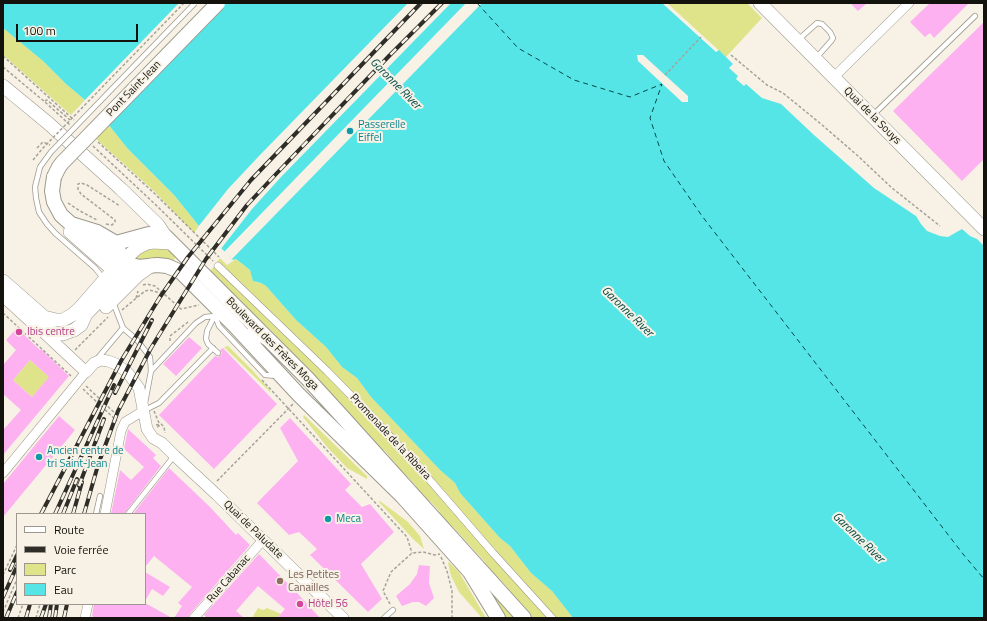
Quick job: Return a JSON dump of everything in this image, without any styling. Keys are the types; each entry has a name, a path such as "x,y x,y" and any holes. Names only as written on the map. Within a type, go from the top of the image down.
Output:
{"main road":[{"name":"Pont Saint-Jean","path":"47,173 56,158 207,3"},
{"name":"Pont Saint-Jean","path":"47,173 62,163 218,3"},
{"name":"Quai de la Souys","path":"760,3 800,38 983,224"},
{"name":"Quai de la Souys","path":"772,3 800,38"},
{"path":"3,76 99,160 121,189"},
{"name":"Boulevard des Frères Moga","path":"3,86 48,123 121,189 158,226 224,308 282,376 402,496 458,557 477,582 498,618"},
{"name":"Boulevard des Frères Moga","path":"47,173 44,185 49,209 60,224 70,232 94,241 107,251 113,286 139,267 167,266 181,272 224,308 279,350 359,434 524,618"},
{"path":"47,173 52,186 52,198 56,207 61,215 71,224 97,232 116,243 149,234 170,241"},
{"path":"3,295 37,326 51,333 63,334 74,330 81,325 86,314 113,286 138,248 147,243 170,241"},
{"path":"113,286 116,243"},
{"path":"3,282 44,317 63,320 113,286 138,275 152,266"}],"street":[{"path":"836,75 909,3"},
{"name":"Promenade de la Ribeira","path":"218,266 328,371 375,420 552,618"},
{"path":"37,326 70,357 81,379"},
{"name":"Quai de Paludate","path":"94,363 101,360 108,361 116,364 126,372 139,388 147,412 162,443"},
{"path":"3,473 94,363"},
{"path":"105,513 118,442 124,424 147,412"},
{"name":"Quai de Paludate","path":"147,412 147,429 153,438 162,443 210,488 343,618"},
{"name":"Rue Cabanac","path":"195,618 263,540"},
{"path":"86,618 88,605"}],"lane":[{"path":"147,412 151,371 150,357 137,340 123,328 113,286 47,224 39,212 35,187 47,173 45,158 196,3"},
{"path":"875,113 975,16"},
{"path":"800,38 817,23 822,24 832,34 832,40 818,56"},
{"path":"218,353 208,344 206,335 224,308"},
{"path":"151,371 196,323 224,308"},
{"path":"245,327 256,338 279,350"},
{"path":"94,363 123,328"},
{"path":"147,412 159,403 213,348"},
{"path":"129,513 175,456"},
{"path":"96,513 100,496"},
{"path":"384,618 393,610"}],"path":[{"path":"33,160 184,3"},
{"path":"665,76 701,37"},
{"path":"731,55 767,85 783,93 821,124 892,188 940,226"},
{"path":"3,56 78,124"},
{"path":"46,101 70,120"},
{"path":"96,140 154,193 219,258"},
{"path":"37,148 43,142"},
{"path":"64,199 80,211 109,225 112,225 115,222 113,217 90,202 81,194 78,189 78,184 81,183 87,185 120,206"},
{"path":"158,207 218,266"},
{"path":"136,298 140,287 147,284 155,286 181,309 199,305 203,301"},
{"path":"113,286 131,303 145,291 149,290 163,294"},
{"path":"70,357 108,317 113,286"},
{"path":"3,312 72,375 69,378 81,379 124,424"},
{"path":"170,343 170,336 193,318"},
{"path":"260,378 287,409 407,537 412,553"},
{"path":"81,379 82,388 124,424"},
{"path":"210,488 293,404"},
{"path":"147,412 159,423 159,426 156,428"},
{"path":"3,575 16,547"},
{"path":"393,610 383,591 391,572 412,553 423,552 435,555 440,554 447,571 452,591 452,618"},
{"path":"3,612 16,581"},
{"path":"18,618 23,605"},
{"path":"36,618 40,605"}],"green space":[{"path":"667,3 747,3 762,18 726,57"},
{"path":"3,28 43,61 66,84 85,100 71,115 3,55"},
{"path":"108,124 128,149 174,195 199,226 194,233 155,192 95,138"},
{"path":"164,247 177,255 172,263 135,259 146,248"},
{"path":"220,258 227,265 236,259 250,270 255,282 266,286 296,320 326,347 342,367 357,378 371,397 440,470 455,483 460,493 500,538 510,546 531,573 552,591 573,618 530,618 532,616 520,602 517,605 509,594 511,592 499,578 497,580 483,564 485,562 453,527 450,529 437,514 440,512 430,501 427,504 413,488 416,486 407,476 404,478 393,466 396,464 384,450 381,452 367,437 369,435 360,425 357,427 344,412 347,410 337,399 334,402 321,387 323,385 286,347 284,349 274,338 276,335 262,322 259,324 234,300 237,297 224,288 209,273"},
{"path":"228,346 253,371 271,393 224,347"},
{"path":"30,360 48,376 51,376 32,397 13,380"},
{"path":"304,415 367,476 367,479 347,468 328,448 303,417"},
{"path":"380,501 408,522 420,536 424,549 379,502"},
{"path":"458,549 518,618 503,618"},
{"path":"449,562 459,572 486,618 482,618 459,592 451,576"},
{"path":"258,608 263,610 267,608 281,614 277,618 252,618"}],"water":[{"name":"Garonne River","path":"3,3 662,3 716,52 719,50 733,64 729,68 738,76 736,79 744,86 746,84 762,98 781,104 874,188 916,216 927,231 940,236 948,237 962,229 970,236 977,239 984,246 984,618 573,618 552,591 531,573 510,546 500,538 460,493 455,483 440,470 371,397 357,378 342,367 326,347 296,320 266,286 253,281 250,270 236,259 233,260 199,226 174,195 128,149 108,124 85,100 66,84 43,61 3,28"}],"pier":[{"path":"179,3 225,3 107,125 84,101"},
{"path":"408,3 451,3 281,177 252,209 220,250 198,227 228,189"},
{"name":"Passerelle Eiffel","path":"466,3 482,3 232,259 224,252"},
{"path":"637,55 643,55 688,96 688,102 682,102 638,61"}],"building":[{"path":"850,3 867,3 858,11"},
{"path":"930,3 969,3 934,38 930,33 925,37 910,22"},
{"path":"984,22 984,159 962,181 893,111"},
{"path":"17,328 69,376 3,455 3,430 21,410 3,394 3,365 16,350 6,340","holes":["30,360 49,377 32,397 13,380"]},
{"path":"189,337 202,348 176,376 163,364"},
{"path":"223,348 277,404 214,469 159,415 215,356 220,356 222,353 220,350"},
{"name":"Ancien centre de tri Saint-Jean","path":"59,416 75,430 3,517 3,484"},
{"name":"Meca","path":"290,418 351,484 345,490 362,507 370,504 394,532 361,564 382,599 368,612 310,555 317,549 299,532 289,535 257,503 298,461 280,428"},
{"path":"128,429 156,455 153,458 161,466 125,513 111,513 120,470 131,480 144,467 124,449"},
{"path":"169,468 210,507 236,535 238,533 250,545 188,618 174,618 182,606 178,603 192,587 154,556 146,566 146,513 134,513"},
{"path":"259,554 320,618 277,618 285,609 258,586 236,611 244,618 207,618 204,615"},
{"path":"419,565 430,566 429,583 434,598 426,606 419,602 413,602 402,606 396,596 410,584 417,574"},
{"path":"146,573 170,587 163,596 152,589 146,599"},
{"path":"147,604 172,618 95,618 92,616 94,605"}],"ferry route":[{"path":"477,3 518,48 574,80 630,97 662,84 650,118 664,161 702,216 963,554 984,579"}],"railway":[{"path":"42,513 121,361 160,297 188,257 251,180 421,3"},
{"path":"84,513 98,465 118,411 151,348 206,259 247,205 389,56 442,3"},
{"path":"115,393 152,320"},
{"path":"55,513 114,385"},
{"path":"79,486 104,419"},
{"path":"63,513 77,479"},
{"path":"73,513 82,482"},
{"path":"10,570 16,557"},
{"path":"3,597 16,568"},
{"path":"6,618 16,594"},
{"path":"26,618 30,605"},
{"path":"41,618 46,605"},
{"path":"49,618 51,605"},
{"path":"55,618 57,605"},
{"path":"64,618 67,605"}],"place":[{"name":"Passerelle Eiffel","path":"350,131"},
{"name":"Ibis centre","path":"19,332"},
{"name":"Ancien centre de tri Saint-Jean","path":"39,457"},
{"name":"Meca","path":"328,519"},
{"name":"Les Petites Canailles","path":"280,581"},
{"name":"Hôtel 56","path":"300,604"}]}
